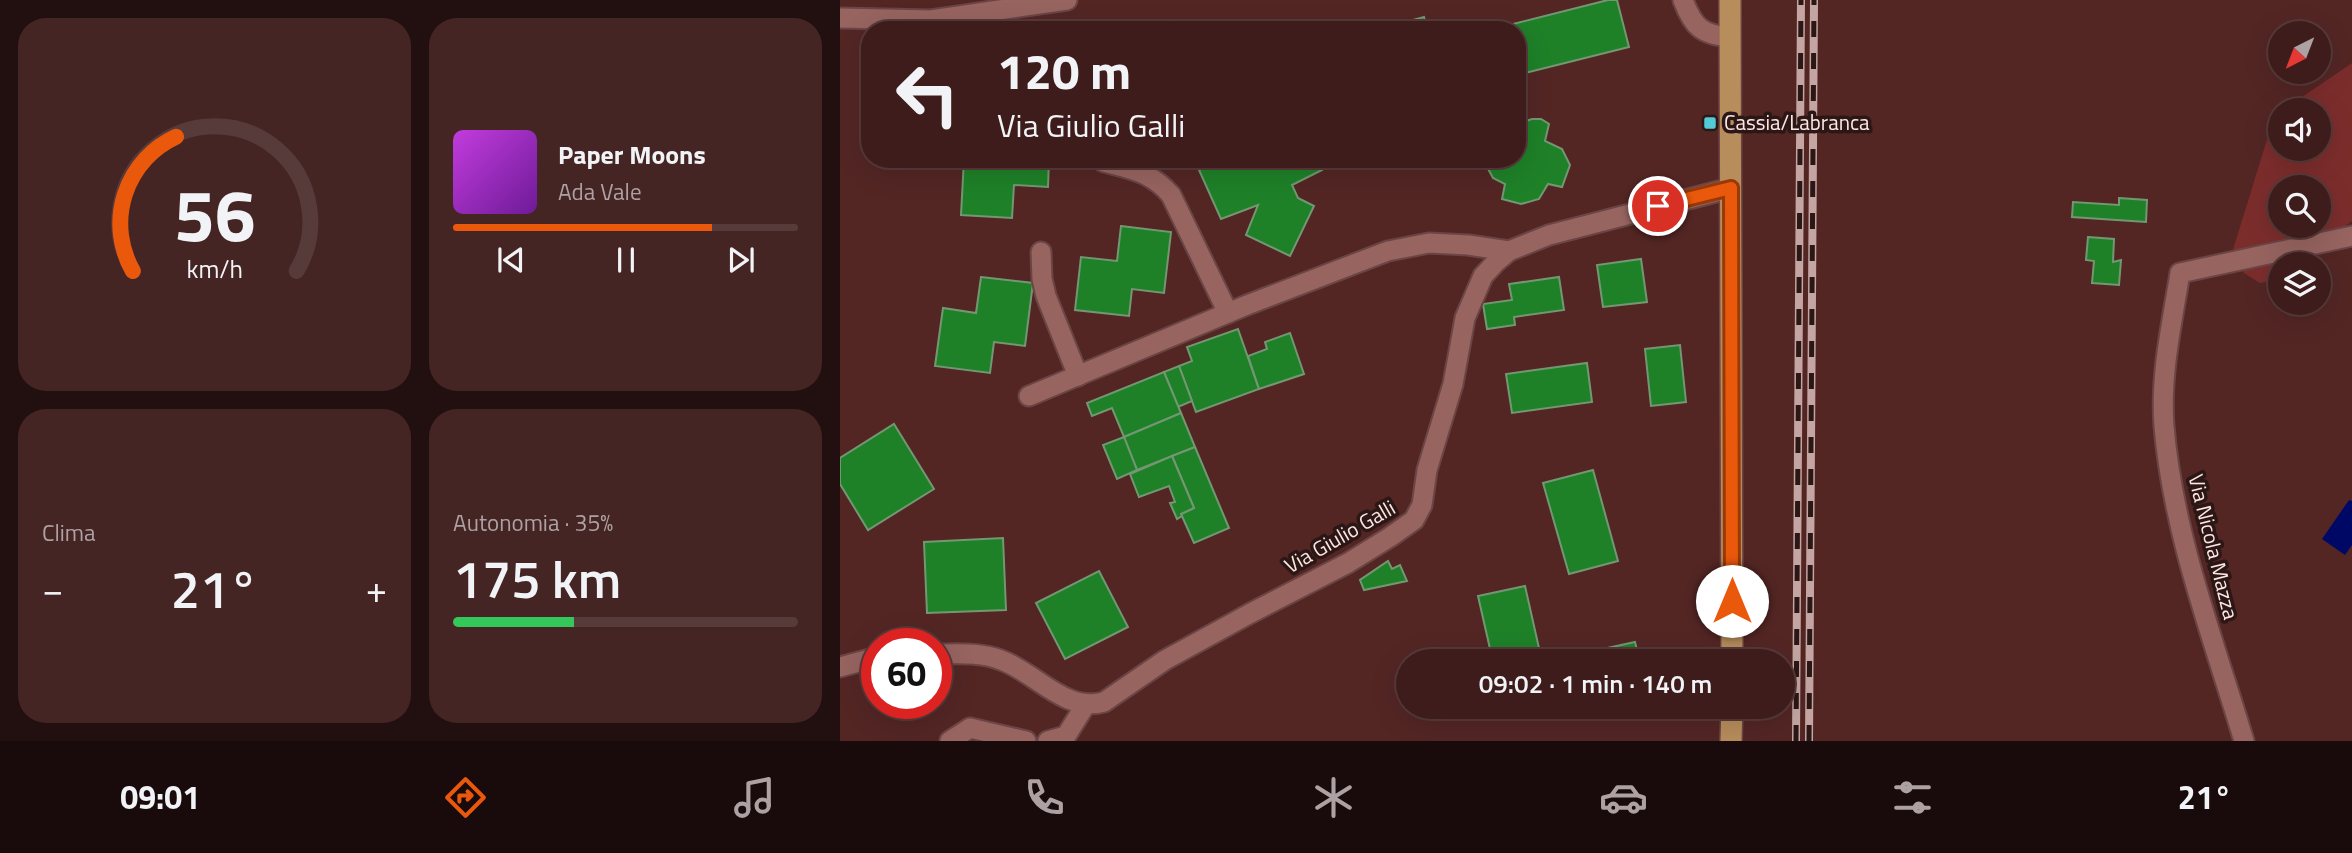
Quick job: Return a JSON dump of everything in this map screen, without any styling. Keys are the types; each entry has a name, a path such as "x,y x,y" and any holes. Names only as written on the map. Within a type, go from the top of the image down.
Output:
{"main road":[{"path":"1730,0 1732,649"},
{"path":"1731,719 1731,741"}],"street":[{"path":"840,18 931,20 1067,0"},
{"path":"1683,0 1691,19 1703,31 1730,37"},
{"path":"1126,168 1147,174 1160,182 1171,195 1228,313"},
{"name":"Via Giulio Galli","path":"1086,704 1104,702 1165,660 1348,563 1414,520 1422,505 1427,470 1453,384 1465,318 1483,276 1509,251 1549,235 1731,188"},
{"name":"Via Nicola Mazza","path":"2244,741 2186,549 2172,491 2164,424 2166,360 2180,273 2352,236"},
{"path":"1030,396 1228,313 1388,251 1429,243 1509,251"},
{"path":"1041,252 1046,296 1078,376"},
{"path":"952,654 976,654 1004,661 1064,697 1086,704 1066,736 1048,741"},
{"path":"840,667 861,661"},
{"path":"950,741 970,728 1026,741"}],"shaded area":[{"path":"2352,63 2352,221 2331,237 2331,175 2268,175 2268,238 2330,238 2312,252 2268,252 2268,282 2260,283 2244,273 2232,253 2268,136 2268,161 2331,161 2331,98 2301,98 2321,84 2331,84 2331,77"},
{"path":"2349,500 2352,501 2352,545 2345,555 2322,539"}],"building":[{"path":"1617,0 1629,47 1526,73 1525,21"},
{"path":"1424,17 1425,21 1409,21"},
{"path":"1541,119 1549,124 1545,141 1562,149 1570,165 1562,187 1548,184 1539,199 1521,204 1502,199 1505,184 1493,178 1488,168 1526,168 1526,121"},
{"path":"964,168 1049,168 1048,187 1014,185 1012,218 961,215"},
{"path":"1321,168 1322,170 1292,185 1298,198 1314,206 1290,256 1246,235 1258,205 1221,219 1199,170"},
{"path":"2119,198 2147,200 2146,222 2072,217 2073,202 2119,205"},
{"path":"1121,226 1171,232 1164,293 1132,289 1129,316 1075,310 1081,257 1117,261"},
{"path":"2088,237 2114,239 2113,262 2121,260 2119,285 2092,283 2094,261 2086,260"},
{"path":"1641,259 1647,302 1603,307 1597,265"},
{"path":"981,277 1033,283 1025,346 994,342 990,373 935,366 943,308 976,313"},
{"path":"1559,277 1564,310 1514,317 1515,325 1487,329 1483,304 1512,300 1509,284"},
{"path":"1238,329 1259,389 1196,412 1179,366 1192,361 1187,347"},
{"path":"1290,333 1304,374 1259,389 1248,356 1267,349 1265,342"},
{"path":"1680,345 1686,402 1651,406 1645,349"},
{"path":"1587,363 1592,402 1512,413 1506,374"},
{"path":"1179,366 1192,401 1178,407 1164,372"},
{"path":"1164,372 1181,413 1124,437 1112,408 1092,416 1087,403"},
{"path":"1181,413 1195,447 1137,470 1124,437"},
{"path":"894,424 934,489 868,530 840,484 840,458"},
{"path":"1124,437 1137,470 1117,479 1103,445"},
{"path":"1195,447 1229,528 1194,543 1181,514 1194,508 1172,456"},
{"path":"1172,456 1194,508 1177,519 1170,503 1175,502 1169,486 1139,497 1130,474"},
{"path":"1593,470 1618,561 1569,574 1543,483"},
{"path":"1003,538 1006,610 927,613 924,542"},
{"path":"1388,561 1392,569 1400,565 1407,581 1364,590 1360,580"},
{"path":"1099,571 1128,627 1065,659 1036,603"},
{"path":"1525,586 1539,649 1490,649 1478,596"},
{"path":"1635,642 1637,649 1603,649"}],"railway":[{"path":"1796,741 1801,0"},
{"path":"1809,741 1814,0"}],"place":[{"name":"Cassia/Labranca","path":"1710,123"}],"route":[{"path":"1658,206 1731,188 1732,601"}]}
